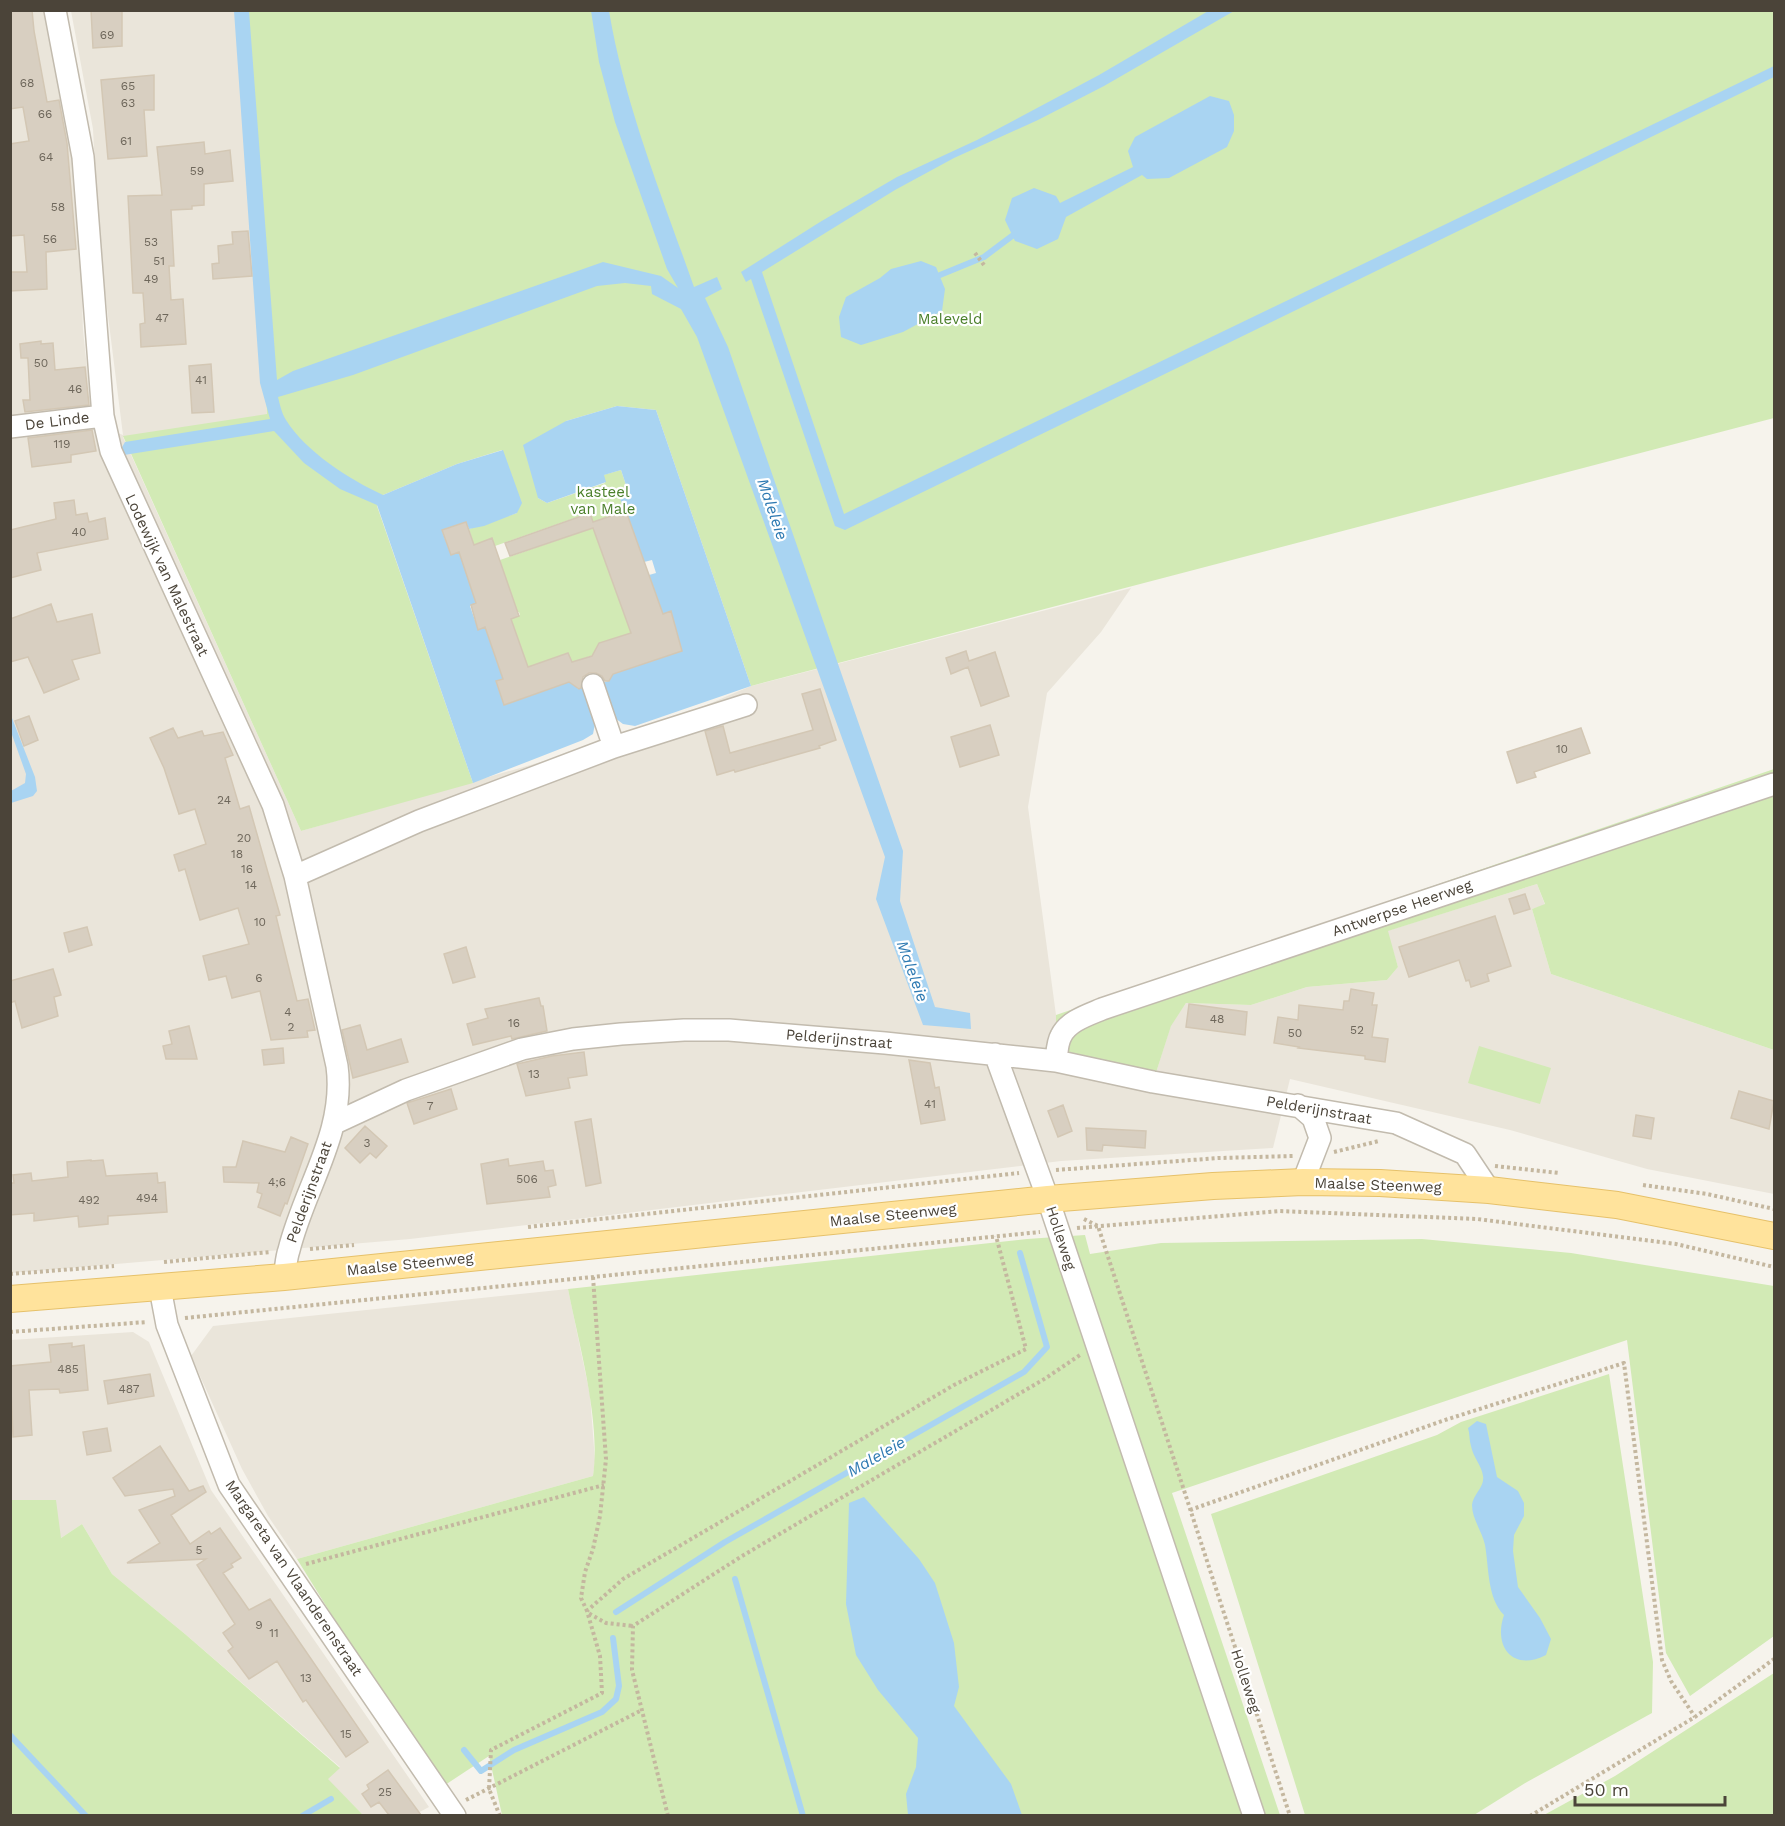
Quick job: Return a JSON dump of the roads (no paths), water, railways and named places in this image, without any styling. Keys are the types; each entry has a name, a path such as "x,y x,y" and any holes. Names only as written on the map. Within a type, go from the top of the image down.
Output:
{"main road":[{"name":"Maalse Steenweg","path":"10,1299 284,1277 1048,1199 1213,1186 1302,1182 1380,1183 1489,1190 1617,1205 1774,1236"}],"street":[{"name":"Lodewijk van Malestraat","path":"55,10 83,157 104,416 111,451 266,787 281,828 295,876 337,1066 339,1085 335,1124"},
{"name":"De Linde","path":"10,427 104,416"},
{"path":"593,685 611,740"},
{"path":"295,876 418,821 611,740 746,705"},
{"name":"Antwerpse Heerweg","path":"1056,1061 1060,1037 1069,1026 1102,1009 1774,784"},
{"name":"Pelderijnstraat","path":"284,1277 288,1250 335,1124 406,1090 522,1049 609,1035 684,1030 729,1030 1056,1061 1153,1082 1396,1123 1465,1154 1489,1190"},
{"name":"Holleweg","path":"995,1054 1048,1199 1254,1815"},
{"path":"1298,1106 1312,1118 1320,1138 1302,1182"},
{"name":"Margareta van Vlaanderenstraat","path":"160,1288 165,1320 229,1485 452,1811"}],"water":[{"path":"1210,10 1234,11 1104,86 1038,120 954,158 895,190 762,272 844,514 1774,66 1774,77 845,530 835,526 751,279 746,282 741,272 897,177 977,140 1099,75"},
{"path":"234,11 249,11 277,380 293,371 603,262 661,276 678,288 667,269 615,122 599,62 591,11 609,11 634,116 694,287 717,277 722,289 705,298 728,347 903,851 900,901 935,1007 970,1013 971,1029 923,1025 876,899 885,857 697,337 681,309 652,294 651,286 625,283 597,286 353,375 278,397 285,418 305,443 329,464 383,495 457,464 503,450 522,503 517,513 484,526 469,529 466,522 442,531 451,555 459,552 476,603 470,606 478,629 485,627 503,679 496,682 504,705 574,680 578,689 608,681 611,678 610,675 682,651 671,612 663,614 649,575 656,573 652,560 644,562 618,495 628,491 621,470 604,475 606,482 547,503 538,498 523,445 566,421 617,406 656,410 751,686 635,726 623,724 611,715 596,719 593,734 583,740 473,783 377,505 340,489 304,463 274,431 124,455 121,449 125,442 270,419 260,383"},
{"path":"1210,96 1229,101 1234,115 1234,131 1227,147 1169,178 1147,179 1142,175 1066,217 1058,239 1037,249 1015,241 1005,220 1012,198 1034,188 1056,196 1060,203 1133,167 1128,151 1135,137"},
{"path":"921,261 936,267 945,289 942,311 903,332 861,345 841,337 839,317 846,297 880,278 891,269"},
{"path":"10,713 35,777 37,791 33,796 11,803 11,791 25,783 26,774 11,732"},
{"path":"1477,1421 1486,1424 1497,1477 1518,1491 1524,1503 1524,1516 1514,1535 1513,1551 1518,1587 1540,1618 1551,1639 1546,1655 1534,1659 1515,1658 1508,1653 1501,1637 1504,1615 1494,1600 1485,1545 1472,1510 1473,1501 1483,1480 1481,1469 1470,1444 1468,1428"},
{"path":"864,1497 919,1559 935,1583 954,1643 959,1687 954,1706 1011,1784 1022,1815 908,1815 906,1794 916,1767 918,1738 878,1690 856,1655 846,1604 849,1503"}],"waterway":[{"path":"940,275 984,257 1012,236"},
{"name":"Maleleie","path":"616,1612 725,1542 1024,1372 1047,1347 1020,1253"},
{"path":"735,1579 803,1816"},
{"name":"Maleleie","path":"464,1750 481,1771 514,1750 602,1712 616,1699 619,1686 613,1638"},
{"path":"10,1735 86,1816"},
{"name":"Maleleie","path":"302,1816 331,1799"}],"park label":[{"name":"Maleveld","path":"950,319"},
{"name":"kasteel van Male","path":"603,500"}]}
